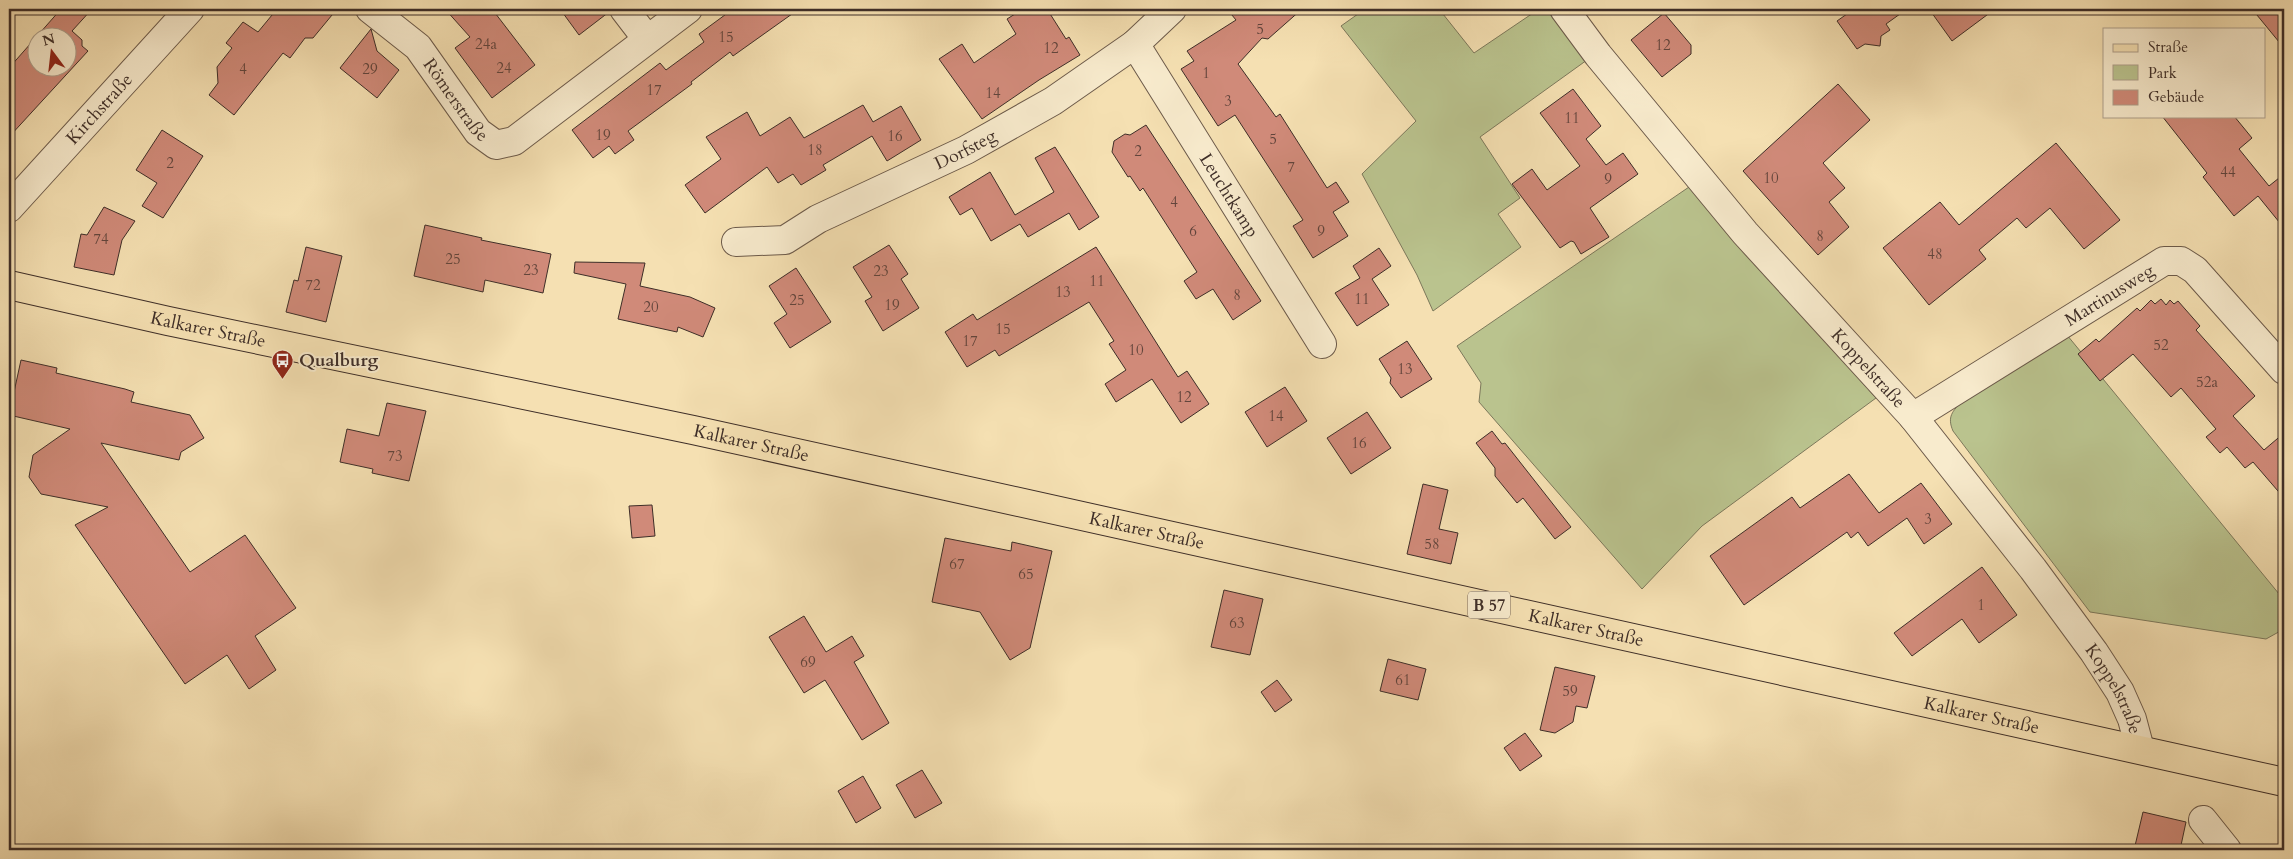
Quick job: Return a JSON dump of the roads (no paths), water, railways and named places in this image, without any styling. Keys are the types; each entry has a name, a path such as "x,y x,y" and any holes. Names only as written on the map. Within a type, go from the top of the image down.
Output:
{"main road":[{"name":"Kalkarer Straße","path":"9,285 168,321 693,430 2284,782"}],"street":[{"name":"Kirchstraße","path":"9,208 190,9"},
{"name":"Römerstraße","path":"370,9 418,46 478,132 496,145 514,141 688,9"},
{"path":"624,9 647,39"},
{"name":"Dorfsteg","path":"736,242 785,240 818,219 966,150 1053,101 1136,44 1172,9"},
{"name":"Koppelstraße","path":"1564,9 1598,55 1746,233 1914,418 2033,569 2094,652 2120,692 2132,719 2140,749"},
{"name":"Leuchtkamp","path":"1136,44 1322,344"},
{"name":"Martinusweg","path":"1914,418 2164,261 2181,262 2196,270 2284,370"},
{"path":"2203,820 2227,850"}],"place":[{"name":"Qualburg","path":"283,379"}]}
